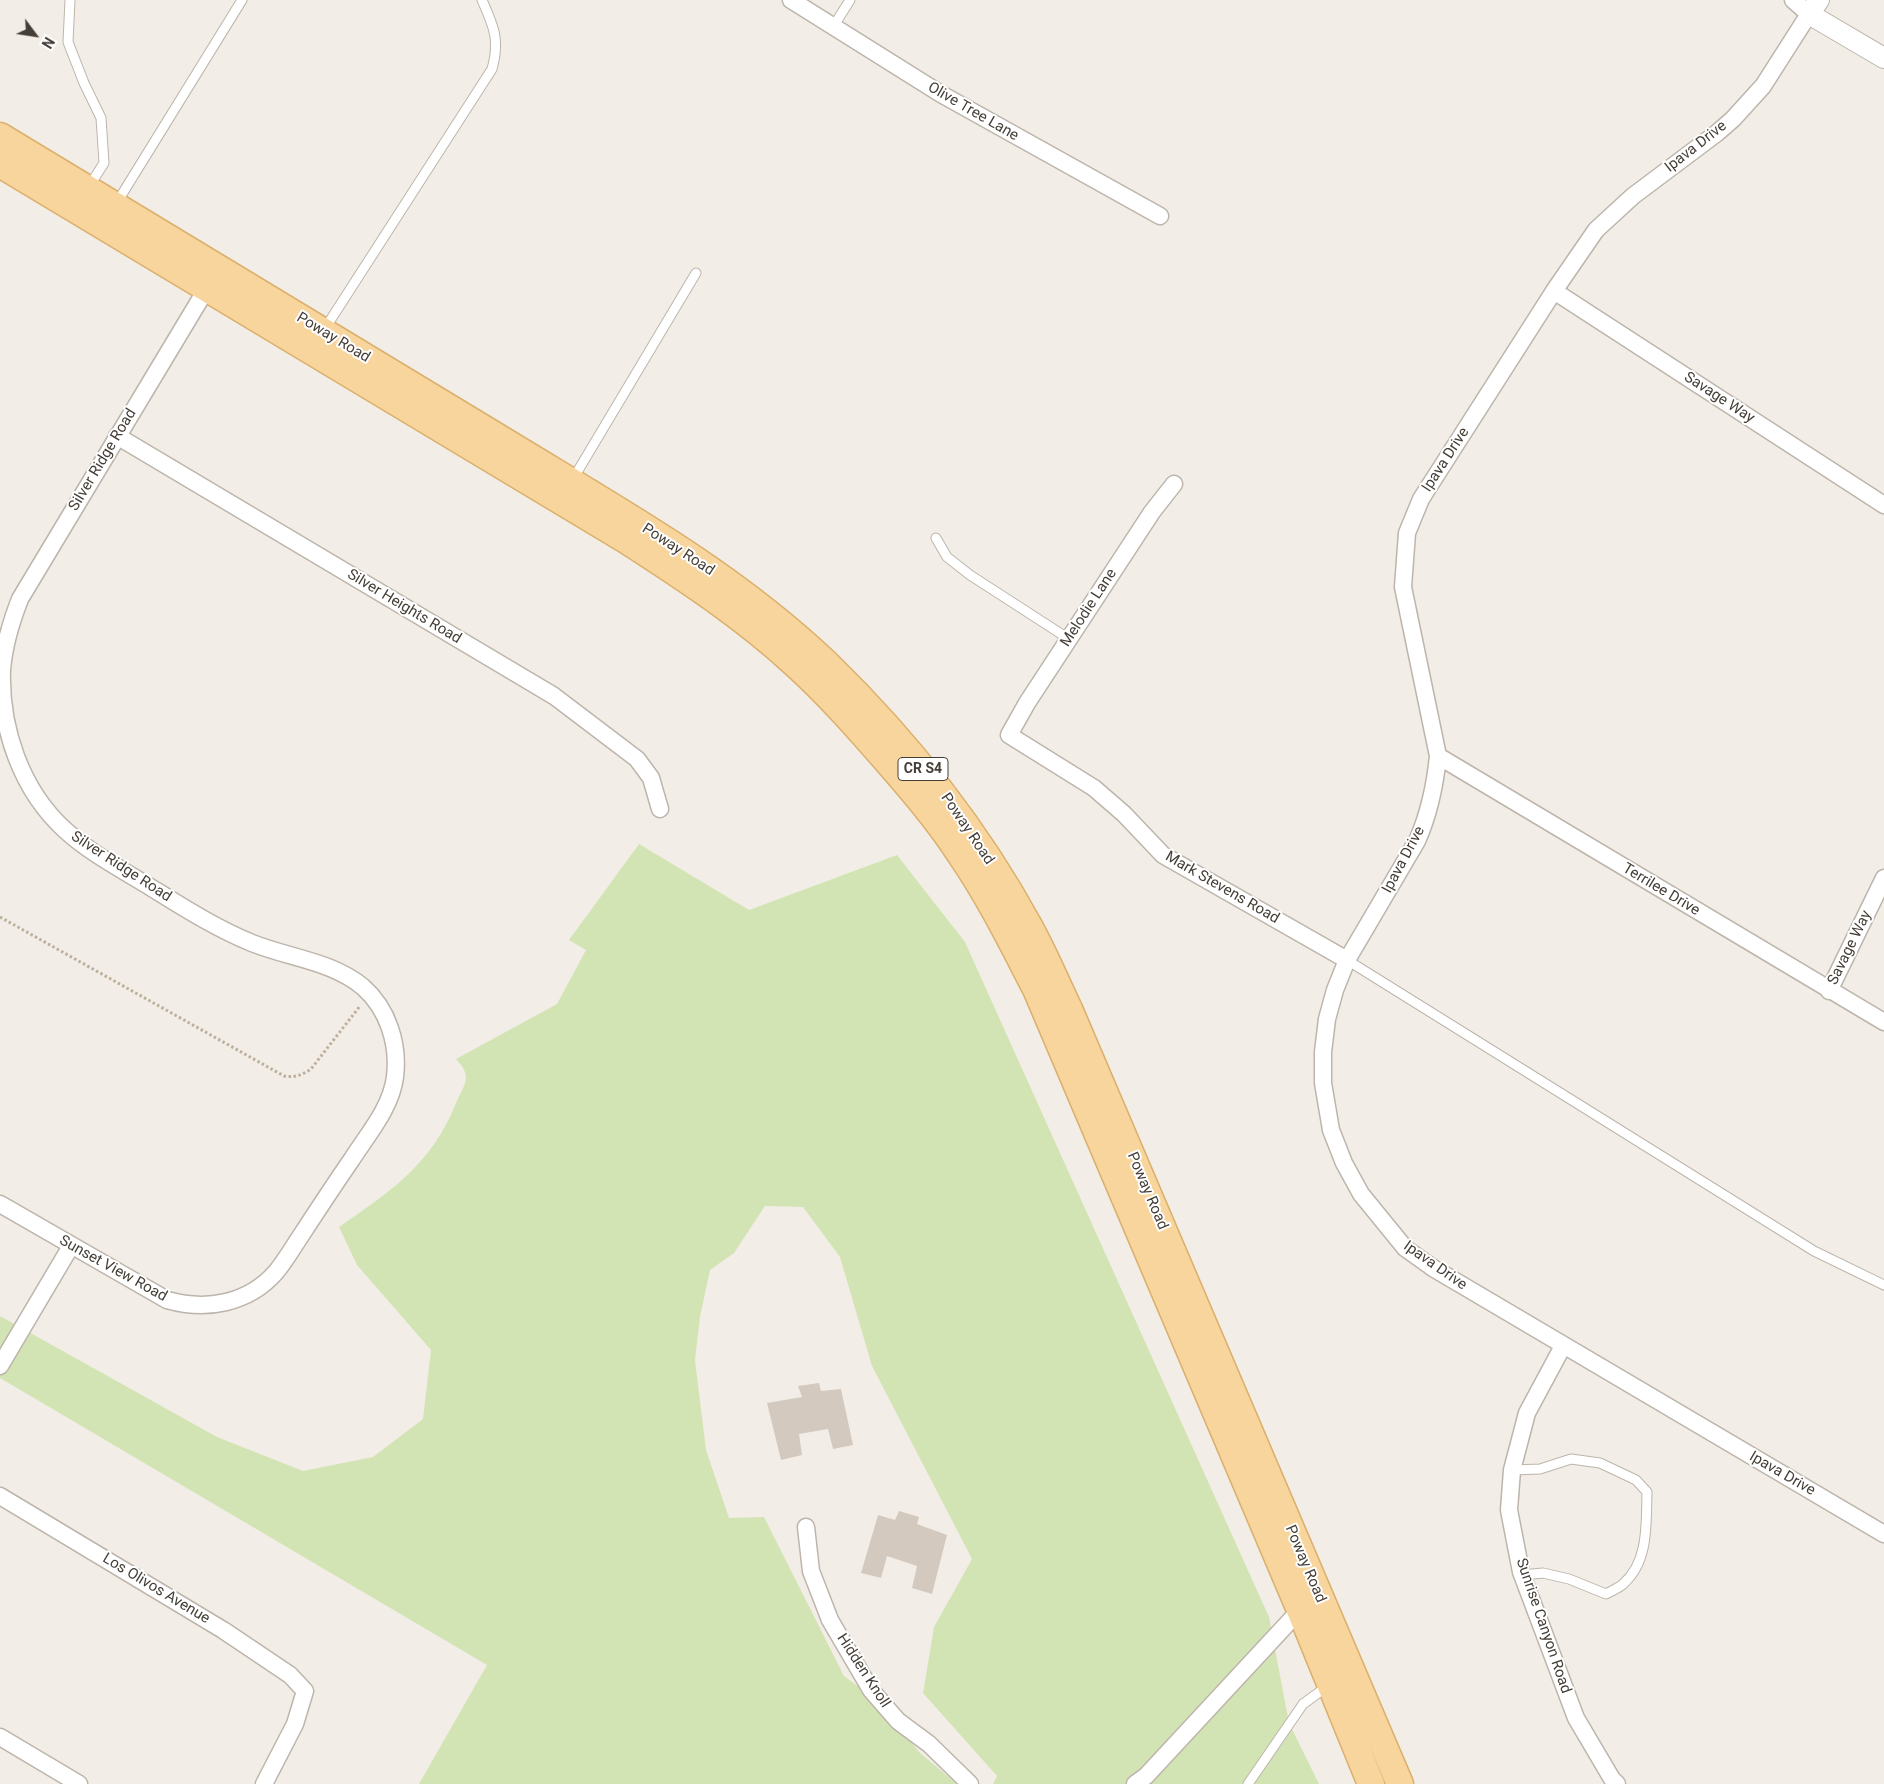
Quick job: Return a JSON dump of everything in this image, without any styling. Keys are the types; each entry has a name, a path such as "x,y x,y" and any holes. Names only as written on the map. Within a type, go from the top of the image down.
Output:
{"main road":[{"name":"Poway Road","path":"0,136 87,189 109,215"},
{"name":"Poway Road","path":"0,164 109,215 565,491 715,573 770,614 826,663 881,720 942,791 992,864 1030,927 1069,1009 1341,1677 1371,1784"},
{"name":"Poway Road","path":"565,491 626,540 689,581 752,627 796,665 863,734 901,777 960,854 1000,919 1036,989 1300,1610 1341,1677 1400,1784"}],"street":[{"name":"Olive Tree Lane","path":"791,0 941,94 1160,216"},
{"path":"1792,0 1814,7 1884,58"},
{"name":"Ipava Drive","path":"1814,7 1763,86 1749,102 1716,134 1653,181 1613,214 1592,236 1554,291 1421,499 1407,533 1403,587 1438,756 1434,788 1418,842 1347,960 1335,990 1327,1019 1323,1052 1323,1083 1331,1130 1344,1163 1361,1194 1405,1248 1433,1268 1563,1346 1884,1534"},
{"name":"Silver Ridge Road","path":"213,278 20,599 5,648 2,688 7,726 22,772 36,796 53,818 74,837 101,857 216,926 270,950 345,974 370,994 388,1022 395,1048 393,1088 381,1115"},
{"name":"Savage Way","path":"1554,291 1884,505"},
{"name":"Silver Heights Road","path":"117,436 554,696 637,759 651,778 660,808"},
{"name":"Melodie Lane","path":"1009,735 1027,703 1152,512 1174,484"},
{"name":"Mark Stevens Road","path":"1009,735 1094,788 1124,814 1163,855 1347,960"},
{"name":"Terrilee Drive","path":"1438,756 1829,991 1884,1022"},
{"name":"Savage Way","path":"1829,991 1884,878"},
{"name":"Sunset View Road","path":"0,1204 167,1300 186,1305 208,1306 238,1299 263,1285 281,1266 381,1115"},
{"path":"0,1366 71,1246"},
{"name":"Sunrise Canyon Road","path":"1563,1346 1527,1413 1512,1470 1509,1510 1522,1575 1576,1718 1612,1782"},
{"name":"Los Olivos Avenue","path":"0,1496 223,1630 290,1676 305,1691 295,1724 264,1784"},
{"name":"Hidden Knoll","path":"806,1527 811,1570 830,1620 871,1690 898,1721 929,1744 970,1784"},
{"path":"1136,1784 1146,1776 1300,1610"},
{"path":"0,1737 79,1784"}],"lane":[{"path":"70,0 68,42 100,118 104,163 87,189"},
{"path":"109,215 242,0"},
{"path":"317,341 492,69 497,51 493,25 482,0"},
{"path":"833,27 850,0"},
{"path":"565,491 696,273"},
{"path":"936,538 947,557 970,575 1069,639"},
{"path":"1347,960 1814,1251 1884,1285"},
{"path":"1512,1470 1540,1468 1571,1458 1600,1463 1636,1480 1647,1492 1646,1532 1640,1562 1623,1584 1606,1594 1569,1579 1543,1573 1522,1575"},
{"path":"1248,1784 1303,1704 1341,1677"}],"path":[{"path":"0,917 284,1076 296,1076 311,1069 370,994"}],"green space":[{"path":"639,844 749,910 897,855 965,942 1269,1617 1289,1723 1319,1784 993,1784 997,1776 923,1693 934,1627 972,1559 872,1366 840,1257 803,1207 765,1206 734,1253 710,1270 700,1317 695,1360 706,1450 729,1518 764,1517 844,1676 882,1704 919,1752 957,1784 419,1784 487,1665 0,1378 0,1316 217,1437 303,1471 373,1457 423,1419 431,1350 357,1265 339,1227 376,1201 408,1175 434,1143 446,1125 466,1080 464,1071 456,1059 557,1004 586,950 569,940"}],"building":[{"path":"819,1383 821,1391 841,1389 853,1445 833,1449 828,1429 799,1434 802,1455 781,1460 767,1403 802,1397 798,1386"},
{"path":"899,1511 919,1517 917,1524 947,1535 932,1594 912,1588 917,1566 887,1556 881,1578 861,1573 878,1515 895,1520"}]}
